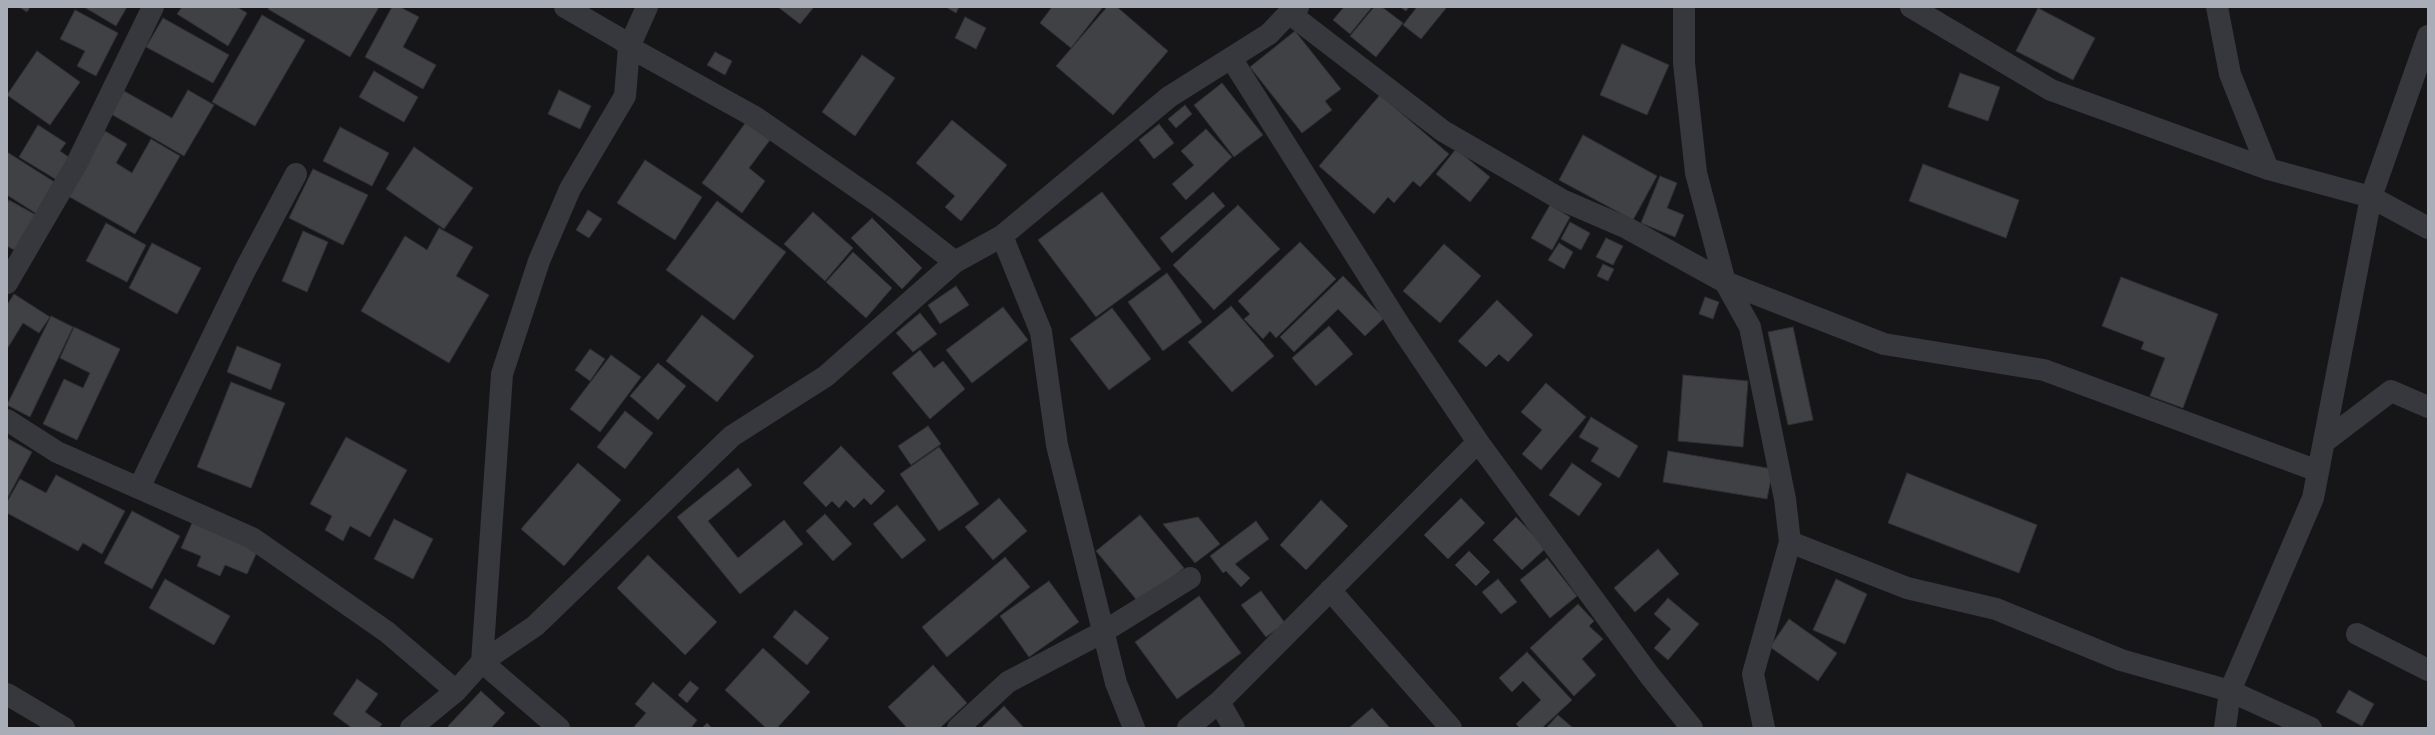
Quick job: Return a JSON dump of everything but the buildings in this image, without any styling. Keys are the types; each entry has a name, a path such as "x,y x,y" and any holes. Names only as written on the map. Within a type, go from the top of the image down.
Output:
{"street":[{"path":"7,283 77,163 153,7"},
{"path":"565,7 622,40 629,47 756,117 882,204 955,262"},
{"path":"482,662 502,374 539,261 570,189 625,96 629,47 647,7"},
{"path":"1684,7 1684,63 1696,173 1725,282 1750,327 1786,499 1790,542 1753,674 1764,728"},
{"path":"1911,7 2051,90 2268,169 2371,197 2428,228"},
{"path":"2217,7 2230,74 2268,169"},
{"path":"411,728 456,691 482,662 535,626 732,436 826,376 955,262 1002,236 1169,97 1269,34 1294,10 1443,131 1562,200 1627,228 1725,282 1884,344 2044,370 2318,471"},
{"path":"2225,728 2230,692 2313,498 2371,197 2428,36"},
{"path":"1231,58 1402,329 1478,442 1650,676 1692,728"},
{"path":"139,488 242,277 296,174"},
{"path":"1002,236 1041,332 1057,445 1116,683 1134,728"},
{"path":"2324,442 2391,391 2428,407"},
{"path":"7,420 57,452 252,538 387,632 456,691"},
{"path":"1188,728 1219,702 1478,442"},
{"path":"1790,542 1907,588 1996,609 2121,660 2230,692 2311,728"},
{"path":"958,728 1008,682 1103,632 1190,578"},
{"path":"1330,590 1451,728"},
{"path":"2358,634 2428,670"},
{"path":"482,662 559,728"},
{"path":"7,694 64,728"},
{"path":"1219,702 1234,728"}]}
